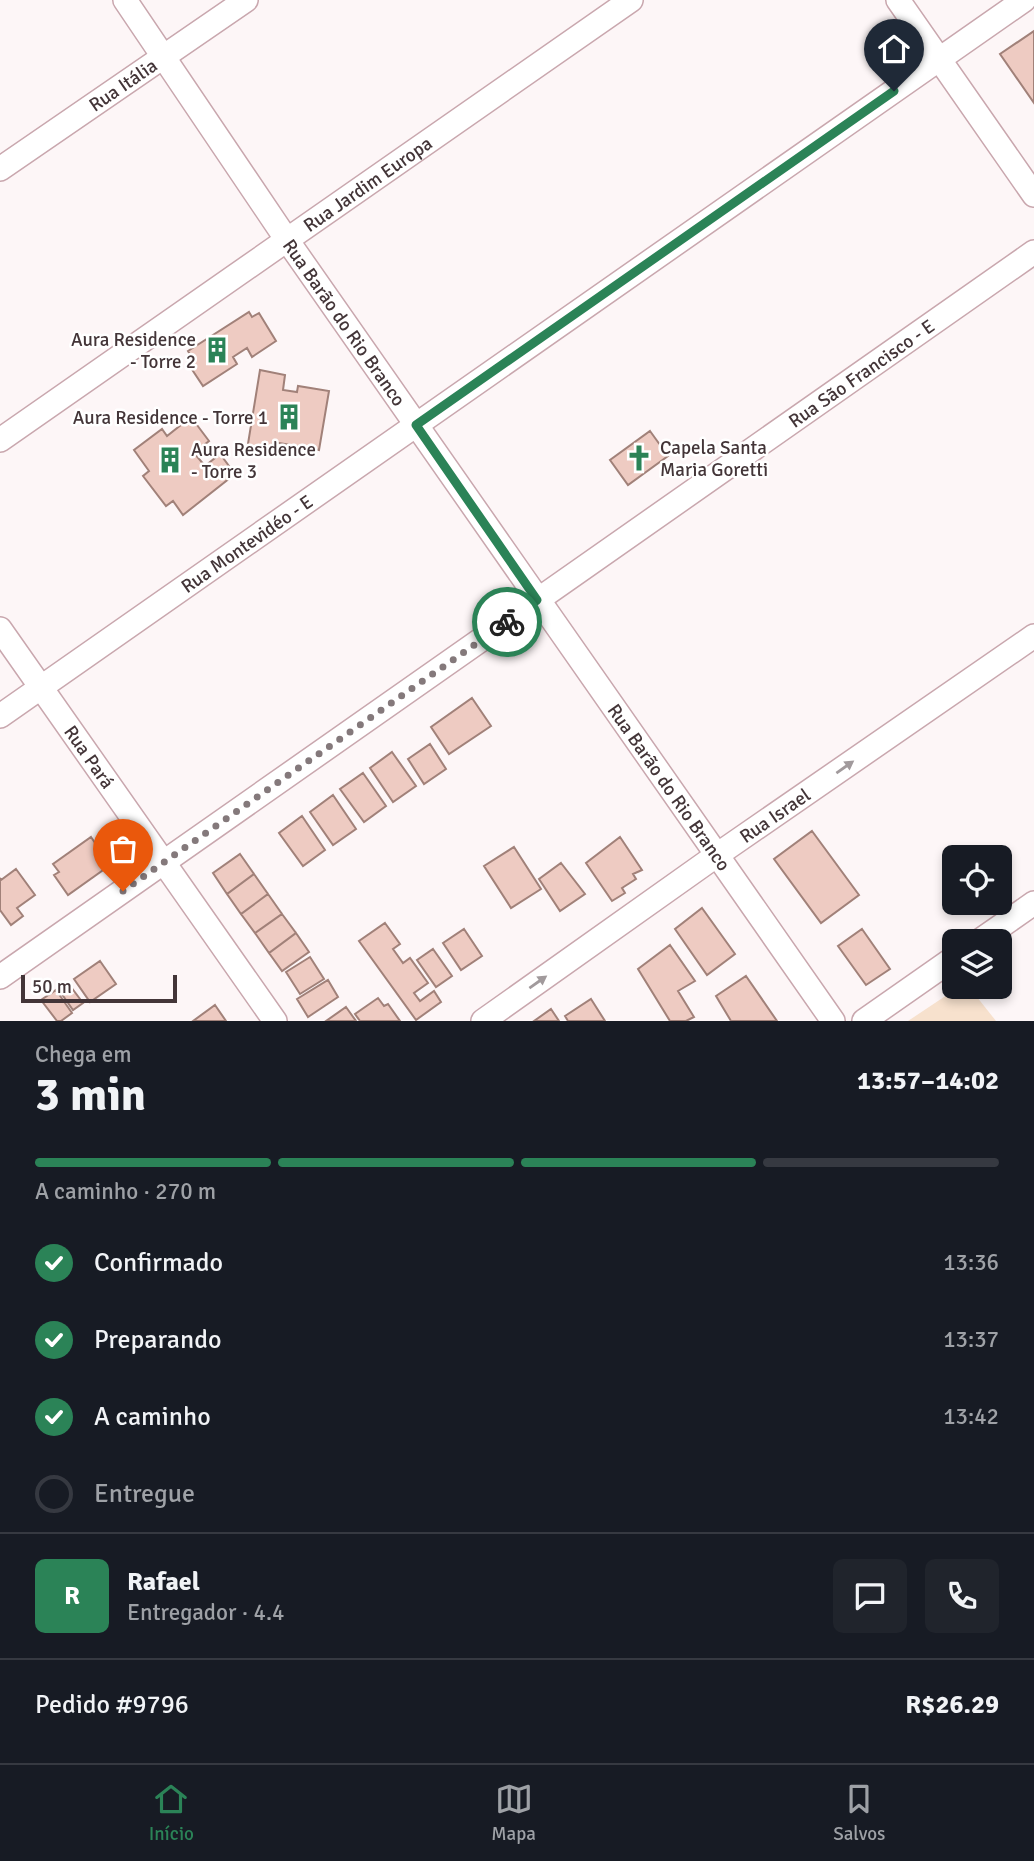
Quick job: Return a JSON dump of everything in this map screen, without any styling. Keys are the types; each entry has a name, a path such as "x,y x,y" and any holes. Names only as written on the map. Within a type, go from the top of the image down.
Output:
{"street":[{"name":"Rua Barão do Rio Branco","path":"125,0 287,240 833,1021"},
{"name":"Rua Itália","path":"0,169 246,0"},
{"name":"Rua Jardim Europa","path":"0,440 631,0"},
{"path":"898,0 1034,195"},
{"name":"Rua Montevidéo - E","path":"0,716 1024,0"},
{"name":"Rua São Francisco - E","path":"0,977 1034,252"},
{"name":"Rua Pará","path":"0,629 275,1021"},
{"name":"Rua Israel","path":"483,1021 1034,636"},
{"path":"997,929 1034,903"},
{"path":"864,1021 942,966"}],"shaded area":[{"path":"942,998 979,999 996,1021 908,1021"}],"building":[{"path":"1034,31 1034,103 1000,54"},
{"name":"Aura Residence - Torre 2","path":"249,312 252,317 259,313 276,341 252,357 247,348 233,357 237,364 203,386 189,365 194,361 188,351"},
{"name":"Aura Residence - Torre 1","path":"260,370 285,375 283,390 297,392 298,386 329,391 319,450 273,442 271,454 247,450"},
{"name":"Aura Residence - Torre 3","path":"191,417 209,441 194,453 205,466 220,454 235,474 183,515 173,501 166,506 143,476 149,471 134,450 162,429 167,436"},
{"name":"Capela Santa Maria Goretti","path":"650,431 668,456 628,485 610,460"},
{"path":"472,698 491,726 449,754 431,727"},
{"path":"430,744 446,769 424,784 408,759"},
{"path":"392,752 416,786 393,802 370,768"},
{"path":"363,773 386,806 364,822 340,789"},
{"path":"333,795 356,829 333,845 310,812"},
{"path":"302,816 325,850 303,866 279,833"},
{"path":"812,831 859,895 821,923 774,859"},
{"path":"91,837 104,856 107,855 113,863 68,895 54,875 59,872 53,864"},
{"path":"620,837 642,870 633,874 636,879 622,888 625,893 612,901 586,863"},
{"path":"514,847 541,889 511,908 484,866"},
{"path":"240,854 254,874 227,894 213,873"},
{"path":"561,863 585,894 560,911 539,879"},
{"path":"16,869 35,895 17,908 23,916 11,925 0,910 0,878 1,880"},
{"path":"254,874 268,894 241,914 227,894"},
{"path":"268,894 282,914 255,933 241,914"},
{"path":"702,908 735,954 707,975 675,929"},
{"path":"282,914 296,933 269,953 255,933"},
{"path":"385,923 400,944 393,949 403,963 410,958 428,983 414,993 420,1001 434,991 441,1002 416,1020 359,941"},
{"path":"464,929 482,956 461,970 443,943"},
{"path":"862,929 890,969 866,985 838,946"},
{"path":"296,933 309,952 282,971 269,953"},
{"path":"670,945 695,981 678,991 694,1017 686,1021 670,1021 638,969"},
{"path":"433,949 452,976 436,987 417,960"},
{"path":"310,957 324,979 300,994 286,972"},
{"path":"100,961 116,984 90,1002 74,979"},
{"path":"746,976 777,1021 731,1021 716,996"},
{"path":"328,980 338,997 308,1017 297,999"},
{"path":"68,983 83,1003 73,1010 59,990"},
{"path":"56,990 72,1013 61,1021 57,1021 41,1000"},
{"path":"378,998 384,1006 388,1004 400,1021 360,1021 355,1014"},
{"path":"591,999 605,1021 568,1021 565,1016"},
{"path":"215,1005 226,1021 193,1021"},
{"path":"346,1007 356,1021 326,1021"},
{"path":"551,1009 559,1021 534,1021"}],"way so far":[{"path":"123,891 507,622"}],"place":[{"name":"Aura Residence - Torre 2","path":"217,350"},
{"name":"Aura Residence - Torre 1","path":"289,417"},
{"name":"Capela Santa Maria Goretti","path":"639,458"},
{"name":"Aura Residence - Torre 3","path":"170,460"}],"route":[{"path":"507,622 537,600 416,425 894,91"}]}
